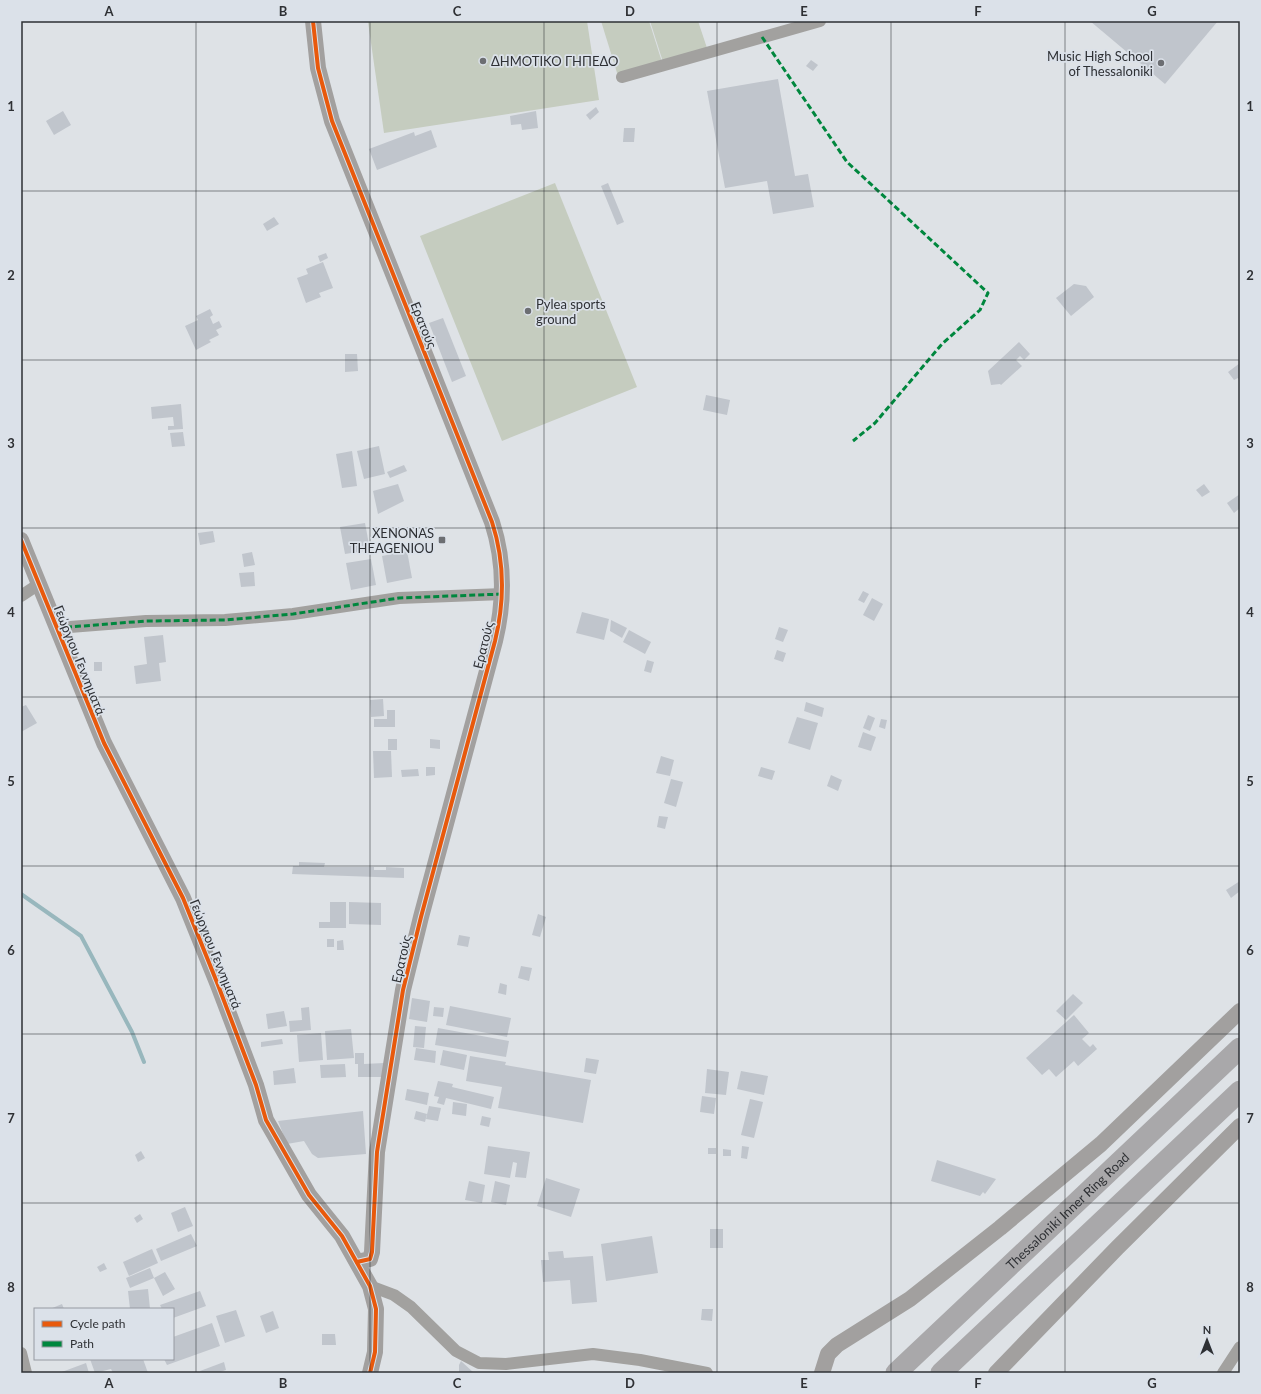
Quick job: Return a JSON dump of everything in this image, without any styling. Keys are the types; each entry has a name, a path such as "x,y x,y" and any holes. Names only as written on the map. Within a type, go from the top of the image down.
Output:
{"highway":[{"name":"Thessaloniki Inner Ring Road","path":"896,1373 1240,1048"},
{"path":"941,1373 1240,1091"}],"street":[{"name":"Ερατούς","path":"313,21 318,68 332,120 492,522 501,555 503,594 495,641 408,968 377,1152 372,1252 370,1259 358,1262"},
{"path":"622,77 820,21"},
{"name":"Γεώργιου Γεννηματά","path":"21,540 104,744 183,898 221,992 256,1086 266,1120 309,1195 342,1236 358,1262 370,1286 376,1309 375,1352 370,1373"},
{"path":"21,596 39,584"},
{"path":"57,628 146,621 225,620 293,614 399,598 503,594"},
{"path":"822,1373 828,1354 837,1345 910,1299 1000,1228 1101,1144 1240,1011"},
{"path":"996,1373 1117,1248 1240,1126"},
{"path":"370,1286 394,1295 411,1307 456,1351 479,1363 506,1364 593,1354 640,1360 707,1373"},
{"path":"1223,1373 1240,1347"},
{"path":"21,1353 26,1373"}],"shaded area":[{"name":"ΔΗΜΟΤΙΚΟ ΓΗΠΕΔΟ","path":"587,21 599,100 384,133 368,22"},
{"path":"601,21 649,21 662,62 618,76"},
{"path":"650,21 698,21 707,48 663,62"},
{"name":"Pylea sports ground","path":"555,183 637,387 502,441 420,236"}],"building":[{"name":"Music High School of Thessaloniki","path":"1090,21 1218,21 1165,84"},
{"path":"811,60 818,65 813,71 806,66"},
{"path":"778,79 795,176 808,174 814,207 773,214 767,181 725,188 707,91"},
{"path":"596,107 599,112 590,120 586,115"},
{"path":"63,111 71,125 54,135 46,121"},
{"path":"536,111 538,128 522,130 521,124 511,125 510,116"},
{"path":"624,128 635,128 634,142 623,142"},
{"path":"431,130 437,147 377,170 369,149 414,132 415,136"},
{"path":"608,183 624,222 617,225 601,186"},
{"path":"274,217 279,224 267,231 263,224"},
{"path":"326,253 328,258 320,262 318,256"},
{"path":"323,262 333,288 319,293 321,297 306,303 297,278 308,274 306,269"},
{"path":"1074,284 1086,286 1094,297 1071,316 1056,298"},
{"path":"210,309 213,315 210,317 213,324 219,321 222,327 216,330 219,335 209,340 211,342 196,350 185,326 198,320 196,316"},
{"path":"443,318 466,376 452,382 429,323"},
{"path":"1019,342 1030,354 1024,360 1020,356 1016,360 1022,366 1001,385 991,385 988,371"},
{"path":"345,354 357,354 358,371 345,372"},
{"path":"1240,363 1240,381 1238,378 1234,380 1228,372"},
{"path":"706,395 730,400 727,415 703,410"},
{"path":"181,404 183,429 168,430 168,426 174,426 173,417 152,419 151,407"},
{"path":"183,432 185,446 172,447 170,433"},
{"path":"379,446 385,474 364,479 357,451"},
{"path":"352,451 357,486 342,488 336,454"},
{"path":"404,465 407,471 390,478 387,472"},
{"path":"398,484 404,501 378,514 373,491"},
{"path":"1204,484 1210,492 1202,497 1196,490"},
{"path":"1240,494 1240,508 1234,513 1227,503"},
{"path":"365,523 370,550 345,554 340,527"},
{"path":"213,531 215,542 200,545 198,533"},
{"path":"407,551 412,578 387,583 382,556"},
{"path":"252,552 255,565 244,567 242,554"},
{"path":"371,559 376,585 351,590 346,563"},
{"path":"254,572 255,586 241,587 239,573"},
{"path":"863,591 869,594 864,603 858,600"},
{"path":"872,598 883,604 874,621 863,615"},
{"path":"582,612 609,619 604,640 576,633"},
{"path":"611,620 627,628 622,638 610,631"},
{"path":"779,627 788,630 783,642 775,639"},
{"path":"629,630 651,642 645,654 623,642"},
{"path":"163,635 166,662 159,663 161,681 136,684 134,666 147,664 144,637"},
{"path":"777,650 786,653 783,662 774,659"},
{"path":"647,660 654,662 651,673 644,671"},
{"path":"94,662 102,662 102,671 94,671"},
{"path":"383,699 384,716 371,717 370,700"},
{"path":"806,702 824,708 822,717 804,711"},
{"path":"26,705 37,723 21,732 21,707"},
{"path":"387,710 395,710 395,727 374,727 374,719 387,719"},
{"path":"868,715 875,718 870,731 863,728"},
{"path":"797,717 818,723 810,750 788,743"},
{"path":"881,719 887,720 885,729 879,727"},
{"path":"863,732 876,737 871,751 858,747"},
{"path":"388,739 397,739 397,750 388,750"},
{"path":"430,739 440,740 440,749 430,748"},
{"path":"373,751 391,751 392,777 374,778"},
{"path":"661,756 674,760 670,776 656,773"},
{"path":"426,767 435,767 435,775 426,776"},
{"path":"761,767 775,771 772,780 758,776"},
{"path":"418,769 419,776 402,777 401,770"},
{"path":"831,775 842,780 838,791 827,786"},
{"path":"671,779 683,782 676,807 664,803"},
{"path":"659,816 668,817 665,829 657,827"},
{"path":"299,862 325,863 324,867 374,867 374,870 386,870 386,867 404,868 404,878 292,874 293,866 299,866"},
{"path":"1240,881 1240,891 1231,898 1226,890"},
{"path":"330,902 346,902 346,928 319,928 319,922 330,922"},
{"path":"349,902 381,903 381,925 349,924"},
{"path":"538,914 546,917 540,937 532,935"},
{"path":"459,935 470,937 468,947 457,945"},
{"path":"327,939 334,939 334,947 327,947"},
{"path":"343,940 344,950 337,950 337,941"},
{"path":"521,966 532,968 529,981 518,978"},
{"path":"500,983 507,985 506,995 498,993"},
{"path":"1073,994 1083,1003 1066,1020 1056,1011"},
{"path":"412,998 430,1001 427,1022 409,1019"},
{"path":"450,1006 511,1018 507,1037 446,1025"},
{"path":"309,1007 311,1030 290,1032 289,1021 302,1020 301,1008"},
{"path":"434,1007 444,1008 443,1017 433,1016"},
{"path":"284,1011 287,1026 268,1029 266,1014"},
{"path":"1074,1015 1089,1033 1082,1039 1090,1047 1093,1044 1097,1049 1078,1066 1074,1061 1056,1077 1049,1069 1042,1075 1026,1058"},
{"path":"415,1026 426,1027 424,1048 413,1047"},
{"path":"438,1028 509,1041 506,1057 435,1045"},
{"path":"351,1029 354,1058 327,1060 325,1031"},
{"path":"321,1033 323,1060 299,1062 297,1035"},
{"path":"282,1039 283,1044 261,1047 261,1042"},
{"path":"416,1048 436,1051 435,1063 414,1060"},
{"path":"443,1050 467,1055 464,1070 440,1065"},
{"path":"355,1053 364,1053 364,1064 384,1063 384,1077 358,1077 358,1064 355,1064"},
{"path":"470,1056 506,1062 505,1065 591,1080 583,1123 498,1108 502,1087 466,1081"},
{"path":"586,1058 599,1060 596,1074 584,1072"},
{"path":"345,1064 346,1077 321,1078 320,1065"},
{"path":"294,1068 296,1083 274,1085 273,1071"},
{"path":"707,1069 729,1072 726,1095 705,1093"},
{"path":"741,1071 768,1076 764,1095 737,1089"},
{"path":"438,1081 453,1084 452,1087 494,1097 491,1109 446,1098 444,1105 437,1103 439,1097 434,1096"},
{"path":"407,1089 429,1093 427,1105 405,1100"},
{"path":"702,1096 716,1098 714,1114 700,1112"},
{"path":"750,1099 763,1102 754,1138 741,1135"},
{"path":"453,1102 467,1104 466,1116 452,1114"},
{"path":"429,1106 441,1108 438,1121 426,1119"},
{"path":"363,1111 366,1154 318,1158 312,1154 304,1141 287,1144 278,1121"},
{"path":"416,1111 427,1114 425,1122 414,1119"},
{"path":"482,1116 491,1118 489,1127 480,1125"},
{"path":"488,1146 530,1152 526,1178 515,1177 517,1163 513,1162 510,1178 484,1174"},
{"path":"742,1146 749,1147 747,1159 741,1158"},
{"path":"708,1148 716,1148 716,1154 708,1154"},
{"path":"723,1149 731,1150 731,1156 723,1156"},
{"path":"141,1151 145,1158 138,1162 135,1155"},
{"path":"937,1160 996,1179 985,1194 983,1192 980,1196 931,1181"},
{"path":"546,1178 580,1189 571,1217 537,1206"},
{"path":"469,1181 485,1185 482,1203 465,1200"},
{"path":"495,1181 510,1185 506,1205 491,1202"},
{"path":"185,1207 193,1226 178,1232 171,1213"},
{"path":"140,1214 143,1219 137,1223 134,1218"},
{"path":"710,1229 723,1229 723,1248 710,1248"},
{"path":"191,1234 197,1246 161,1261 156,1249"},
{"path":"652,1236 658,1273 606,1281 601,1244"},
{"path":"152,1249 158,1263 129,1276 123,1262"},
{"path":"563,1251 564,1258 593,1256 597,1302 572,1304 570,1280 543,1282 541,1260 549,1260 548,1252"},
{"path":"104,1263 107,1269 100,1272 97,1267"},
{"path":"150,1268 154,1278 130,1288 126,1278"},
{"path":"165,1272 175,1289 163,1296 154,1278"},
{"path":"148,1289 150,1308 130,1308 128,1291"},
{"path":"200,1291 206,1306 174,1318 174,1308 162,1308 160,1305"},
{"path":"62,1304 64,1308 52,1308"},
{"path":"702,1309 713,1309 712,1321 701,1320"},
{"path":"236,1310 245,1336 225,1343 216,1316"},
{"path":"273,1311 279,1328 266,1333 260,1316"},
{"path":"212,1323 220,1346 167,1365 164,1360 174,1360 174,1337"},
{"path":"322,1334 335,1334 336,1345 322,1345"},
{"path":"90,1360 143,1360 148,1373 113,1373 111,1369 95,1373"},
{"path":"461,1361 474,1373 459,1373 459,1365"},
{"path":"224,1362 226,1370 217,1373 201,1373 200,1371"},
{"path":"86,1363 89,1373 59,1373"}],"waterway":[{"path":"21,894 81,936 132,1032 144,1062"}],"marked path":[{"path":"762,37 847,162 988,293 980,310 942,344 875,423 853,441"},
{"path":"57,628 146,621 225,620 293,614 399,598 503,594"}],"cycle path":[{"path":"313,21 318,68 332,121 492,522 499,552 502,581 501,611 495,641 421,917 403,990 377,1152 372,1252 370,1259 357,1262"},
{"path":"21,540 104,743 183,898 256,1085 266,1120 309,1195 342,1236 370,1286 376,1309 375,1352 370,1373"}],"place":[{"name":"ΔΗΜΟΤΙΚΟ ΓΗΠΕΔΟ","path":"483,61"},
{"name":"Music High School of Thessaloniki","path":"1161,63"},
{"name":"Pylea sports ground","path":"528,311"},
{"name":"XENONAS THEAGENIOU","path":"442,540"}]}
